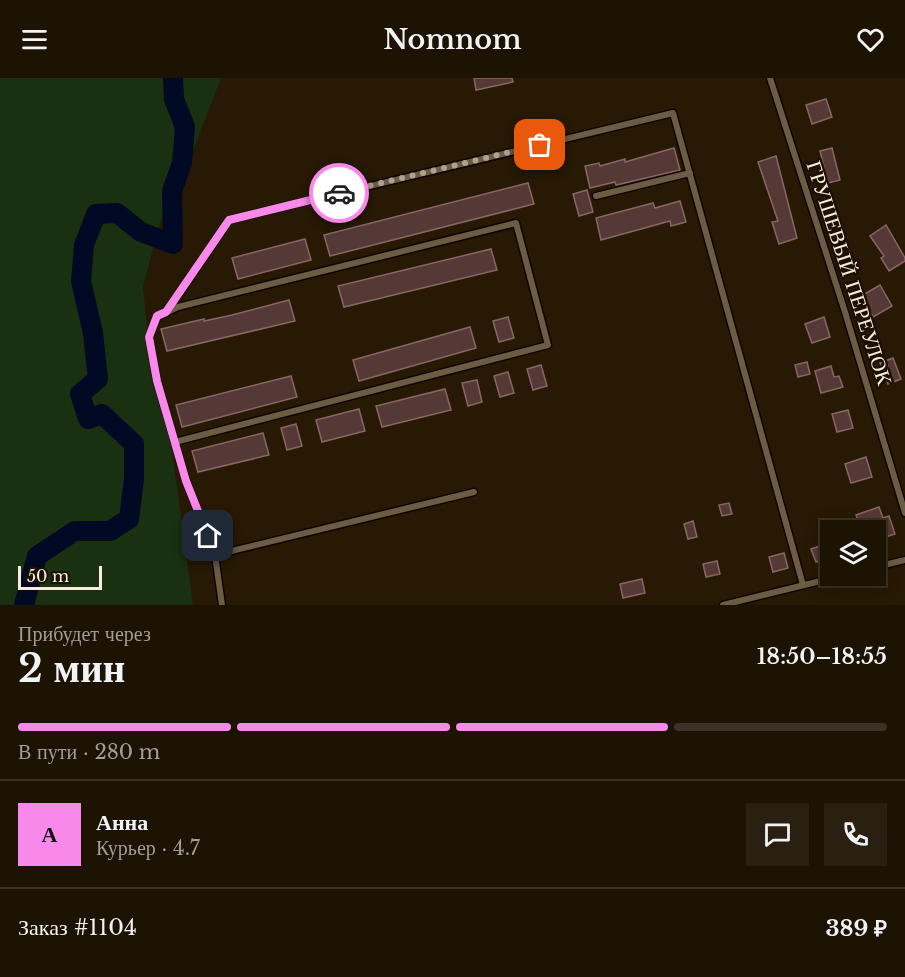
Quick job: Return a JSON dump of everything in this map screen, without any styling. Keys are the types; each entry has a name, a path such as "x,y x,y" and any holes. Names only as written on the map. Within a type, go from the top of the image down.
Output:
{"lane":[{"name":"ГРУШЕВЫЙ ПЕРЕУЛОК","path":"770,78 845,312 905,513"},
{"path":"166,312 229,220 673,113 803,585"},
{"path":"596,196 690,173"},
{"path":"174,442 548,345 516,223 178,307 157,316 149,337 157,381 174,442 186,481 215,555 222,605"},
{"path":"215,555 474,492"},
{"path":"886,565 905,560"},
{"path":"723,605 820,581"}],"green space":[{"path":"0,78 221,78 184,174 160,222 143,287 150,355 168,421 193,605 0,605"}],"building":[{"path":"474,78 512,78 513,82 476,90"},
{"path":"826,99 832,117 812,124 806,105"},
{"path":"674,148 680,170 616,185 615,182 590,188 585,166 599,163 600,166 625,159 625,162"},
{"path":"832,148 840,180 828,183 820,151"},
{"path":"776,156 797,238 779,244 772,222 778,221 758,162"},
{"path":"528,183 534,204 330,256 324,235"},
{"path":"587,190 593,212 579,216 573,194"},
{"path":"680,201 686,222 671,226 670,221 601,240 596,218 653,203 655,208"},
{"path":"886,225 905,258 905,261 889,271 881,258 884,256 870,236"},
{"path":"305,239 311,260 238,279 232,258"},
{"path":"491,249 497,270 344,307 338,286"},
{"path":"880,285 892,306 873,317 861,296"},
{"path":"289,300 295,321 167,351 161,329 232,315"},
{"path":"508,317 514,338 499,342 493,321"},
{"path":"824,317 830,337 812,343 805,324"},
{"path":"470,327 476,348 359,381 353,360"},
{"path":"893,358 901,379 888,384 880,363"},
{"path":"807,362 810,374 798,377 795,365"},
{"path":"541,365 547,386 533,390 527,369"},
{"path":"831,366 834,377 839,376 843,387 821,393 815,371"},
{"path":"508,372 514,393 500,397 494,376"},
{"path":"291,376 297,397 182,427 176,405"},
{"path":"477,380 482,402 468,406 462,383"},
{"path":"445,389 451,410 382,427 376,406"},
{"path":"359,409 365,431 322,442 316,420"},
{"path":"848,410 853,428 837,432 832,414"},
{"path":"296,424 302,446 287,450 281,428"},
{"path":"263,433 269,455 198,472 192,451"},
{"path":"866,457 872,477 851,483 845,464"},
{"path":"729,503 732,514 722,516 719,505"},
{"path":"879,507 883,518 889,516 895,534 886,537 886,520 858,520 856,515"},
{"path":"693,521 697,537 688,539 684,524"},
{"path":"820,546 820,561 816,562 811,549"},
{"path":"784,553 788,568 773,572 769,557"},
{"path":"717,561 720,574 706,577 703,564"},
{"path":"642,579 645,593 623,598 620,584"}],"waterway":[{"path":"24,605 37,556 75,531 110,531 129,519 134,479 134,444 102,414 88,419 80,394 98,379 93,333 81,281 84,245 96,214 117,213 141,232 173,244 172,191 182,163 185,127 174,99 173,78"}],"way so far":[{"path":"339,193 540,145"}],"route":[{"path":"208,536 186,481 157,381 149,337 157,316 166,312 229,220 339,193"}]}
